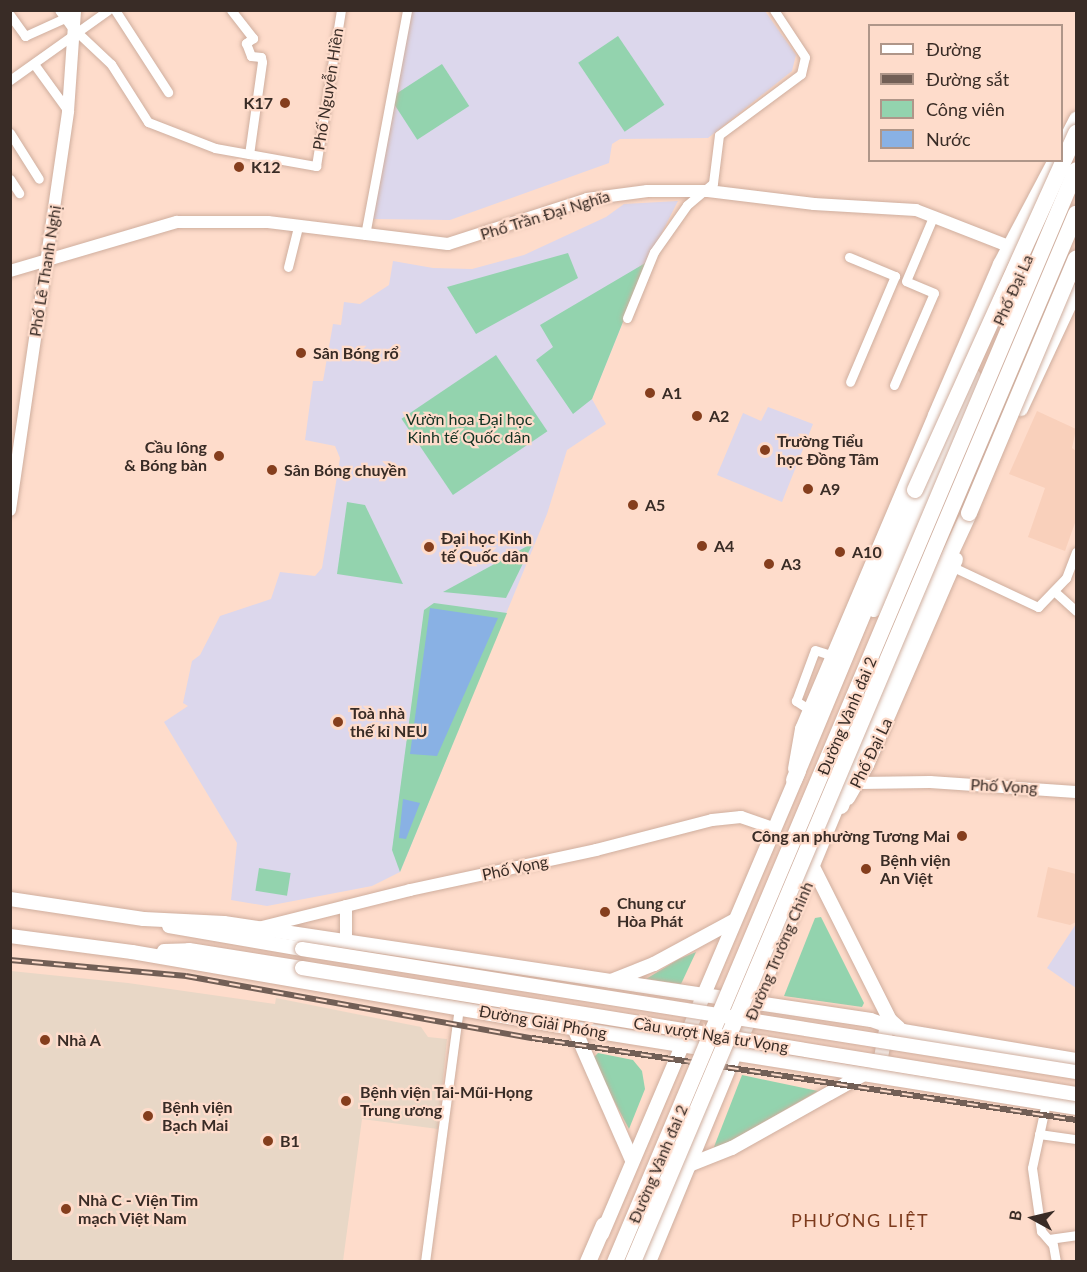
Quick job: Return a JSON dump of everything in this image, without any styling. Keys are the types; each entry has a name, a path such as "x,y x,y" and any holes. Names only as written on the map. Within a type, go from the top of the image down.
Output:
{"highway":[{"path":"794,780 915,490 1077,133"},
{"name":"Đường Vành đai 2","path":"615,1262 1077,170"},
{"name":"Đường Vành đai 2","path":"633,1262 1077,214"},
{"path":"841,806 874,718 969,513 1077,259"},
{"path":"588,1262 604,1225"}],"main road":[{"path":"1063,145 1077,119"},
{"name":"Phố Đại La","path":"773,828 794,780 820,735 983,355 1029,255 1061,180 1077,126"},
{"name":"Phố Đại La","path":"794,780 802,729 935,415 1010,247 1054,162"},
{"name":"Phố Đại La","path":"841,806 845,780 865,721 1077,230"},
{"name":"Phố Đại La","path":"841,806 859,783 1007,441 1077,291"},
{"path":"983,355 1017,370"},
{"path":"935,415 961,410"},
{"path":"998,417 1007,441"},
{"name":"Đường Trường Chinh","path":"649,1262 841,806"},
{"path":"595,1262 604,1225 683,1046 773,828"},
{"path":"814,869 890,1020 903,1031"},
{"path":"11,899 144,919 256,928 704,995 1077,1060"},
{"name":"Cầu vượt Ngã tư Vọng","path":"144,919 194,933 1077,1072"},
{"path":"611,981 654,964 735,920"},
{"name":"Đường Giải Phóng","path":"10,936 132,952 621,1036 1077,1108"},
{"name":"Cầu vượt Ngã tư Vọng","path":"132,952 189,951 1077,1094"},
{"path":"621,1036 636,1023 640,1007 631,984"},
{"path":"878,1077 886,1025"},
{"path":"574,1028 632,1160"},
{"path":"689,1165 732,1148 862,1075"},
{"path":"662,1091 716,1101"},
{"path":"579,1262 604,1225"}],"street":[{"path":"10,80 108,10"},
{"path":"115,10 168,92"},
{"path":"231,10 253,39 246,43 251,56 261,57 249,154"},
{"name":"Phố Nguyễn Hiền","path":"77,32 111,64 148,122 215,148 316,166 341,10"},
{"path":"365,235 407,10"},
{"path":"627,318 654,252 690,202 708,191 717,171 719,135 801,75 805,57 774,10"},
{"path":"10,15 25,36 67,13 77,32"},
{"name":"Phố Lê Thanh Nghị","path":"10,510 48,259 77,32"},
{"path":"34,64 68,111"},
{"path":"10,133 39,179"},
{"path":"10,179 19,193"},
{"name":"Phố Trần Đại Nghĩa","path":"10,271 177,222 241,220 448,243 611,194 708,191 814,204 916,210 1077,274"},
{"path":"906,281 933,217"},
{"path":"288,267 298,227"},
{"path":"849,257 934,293 894,385"},
{"path":"850,382 895,276"},
{"path":"953,567 1038,607 1066,578 1077,552"},
{"path":"1054,591 1077,611"},
{"path":"810,710 796,701 815,650 833,656"},
{"name":"Phố Vọng","path":"859,783 965,784 1077,792"},
{"name":"Phố Vọng","path":"256,928 596,850 712,820 741,817 773,828"},
{"path":"346,906 346,941"},
{"path":"425,1262 459,1007"},
{"path":"1046,1103 1032,1168 1041,1231 1049,1239 1056,1262"},
{"path":"1038,1134 1077,1139"},
{"path":"1049,1239 1077,1235"}],"shaded area":[{"path":"409,11 765,11 796,55 792,71 708,138 620,139 612,144 609,163 450,220 372,219"},
{"name":"Đại học Kinh tế Quốc dân","path":"678,201 647,262 592,399 606,424 567,450 547,514 400,872 372,886 267,906 231,900 237,843 164,722 188,706 183,703 192,661 200,655 220,616 271,599 280,572 315,576 322,568 340,458 335,446 305,440 313,381 323,381 333,324 341,325 344,302 360,304 389,285 393,261 433,268 472,269 524,255 606,217 624,204"},
{"name":"Trường Tiểu học Đồng Tâm","path":"768,407 813,424 782,502 717,475 743,413 761,421"},
{"path":"1037,411 1076,429 1072,448 1076,451 1076,520 1065,551 1028,537 1045,488 1009,474"},
{"path":"1048,867 1076,874 1076,922 1070,925 1037,917"},
{"path":"1076,924 1076,988 1047,968"},
{"name":"Bệnh viện Bạch Mai","path":"11,971 128,983 275,1004 276,998 421,1027 428,1037 447,1039 438,1129 362,1119 343,1261 11,1261"}],"green space":[{"path":"618,36 664,105 625,132 578,63"},
{"path":"442,64 469,106 417,140 390,98"},
{"path":"568,253 578,278 476,334 447,287"},
{"path":"647,262 592,399 573,414 536,360 553,347 540,325"},
{"name":"Vườn hoa Đại học Kinh tế Quốc dân","path":"496,355 547,431 453,495 401,419"},
{"path":"347,502 365,505 403,584 337,574"},
{"path":"533,543 506,598 443,592"},
{"path":"434,603 507,613 400,872 392,850 424,610"},
{"path":"259,868 291,873 287,896 255,891"},
{"path":"821,917 864,1003 862,1007 784,996 815,918"},
{"path":"696,952 681,984 646,979 679,959"},
{"path":"598,1053 633,1060 642,1071 645,1089 629,1129 592,1059"},
{"path":"742,1075 818,1091 712,1152"}],"water":[{"path":"430,608 498,618 437,756 410,754"},
{"path":"403,799 420,803 406,839 399,838"}],"railway":[{"path":"10,960 186,976 532,1038 1076,1120"}],"place":[{"name":"K17","path":"285,103"},
{"name":"K12","path":"239,167"},
{"name":"Sân Bóng rổ","path":"301,353"},
{"name":"A1","path":"650,393"},
{"name":"A2","path":"697,416"},
{"name":"Trường Tiểu học Đồng Tâm","path":"765,450"},
{"name":"Cầu lông & Bóng bàn","path":"219,456"},
{"name":"Sân Bóng chuyền","path":"272,470"},
{"name":"A9","path":"808,489"},
{"name":"A5","path":"633,505"},
{"name":"A4","path":"702,546"},
{"name":"Đại học Kinh tế Quốc dân","path":"429,547"},
{"name":"A10","path":"840,552"},
{"name":"A3","path":"769,564"},
{"name":"Toà nhà thế kỉ NEU","path":"338,722"},
{"name":"Công an phường Tương Mai","path":"962,836"},
{"name":"Bệnh viện An Việt","path":"866,869"},
{"name":"Chung cư Hòa Phát","path":"605,912"},
{"name":"Nhà A","path":"45,1040"},
{"name":"Bệnh viện Tai-Mũi-Họng Trung ương","path":"346,1101"},
{"name":"Bệnh viện Bạch Mai","path":"148,1116"},
{"name":"B1","path":"268,1141"},
{"name":"Nhà C - Viện Tim mạch Việt Nam","path":"66,1209"}],"district":[{"name":"PHƯƠNG LIỆT","path":"860,1220"}]}
